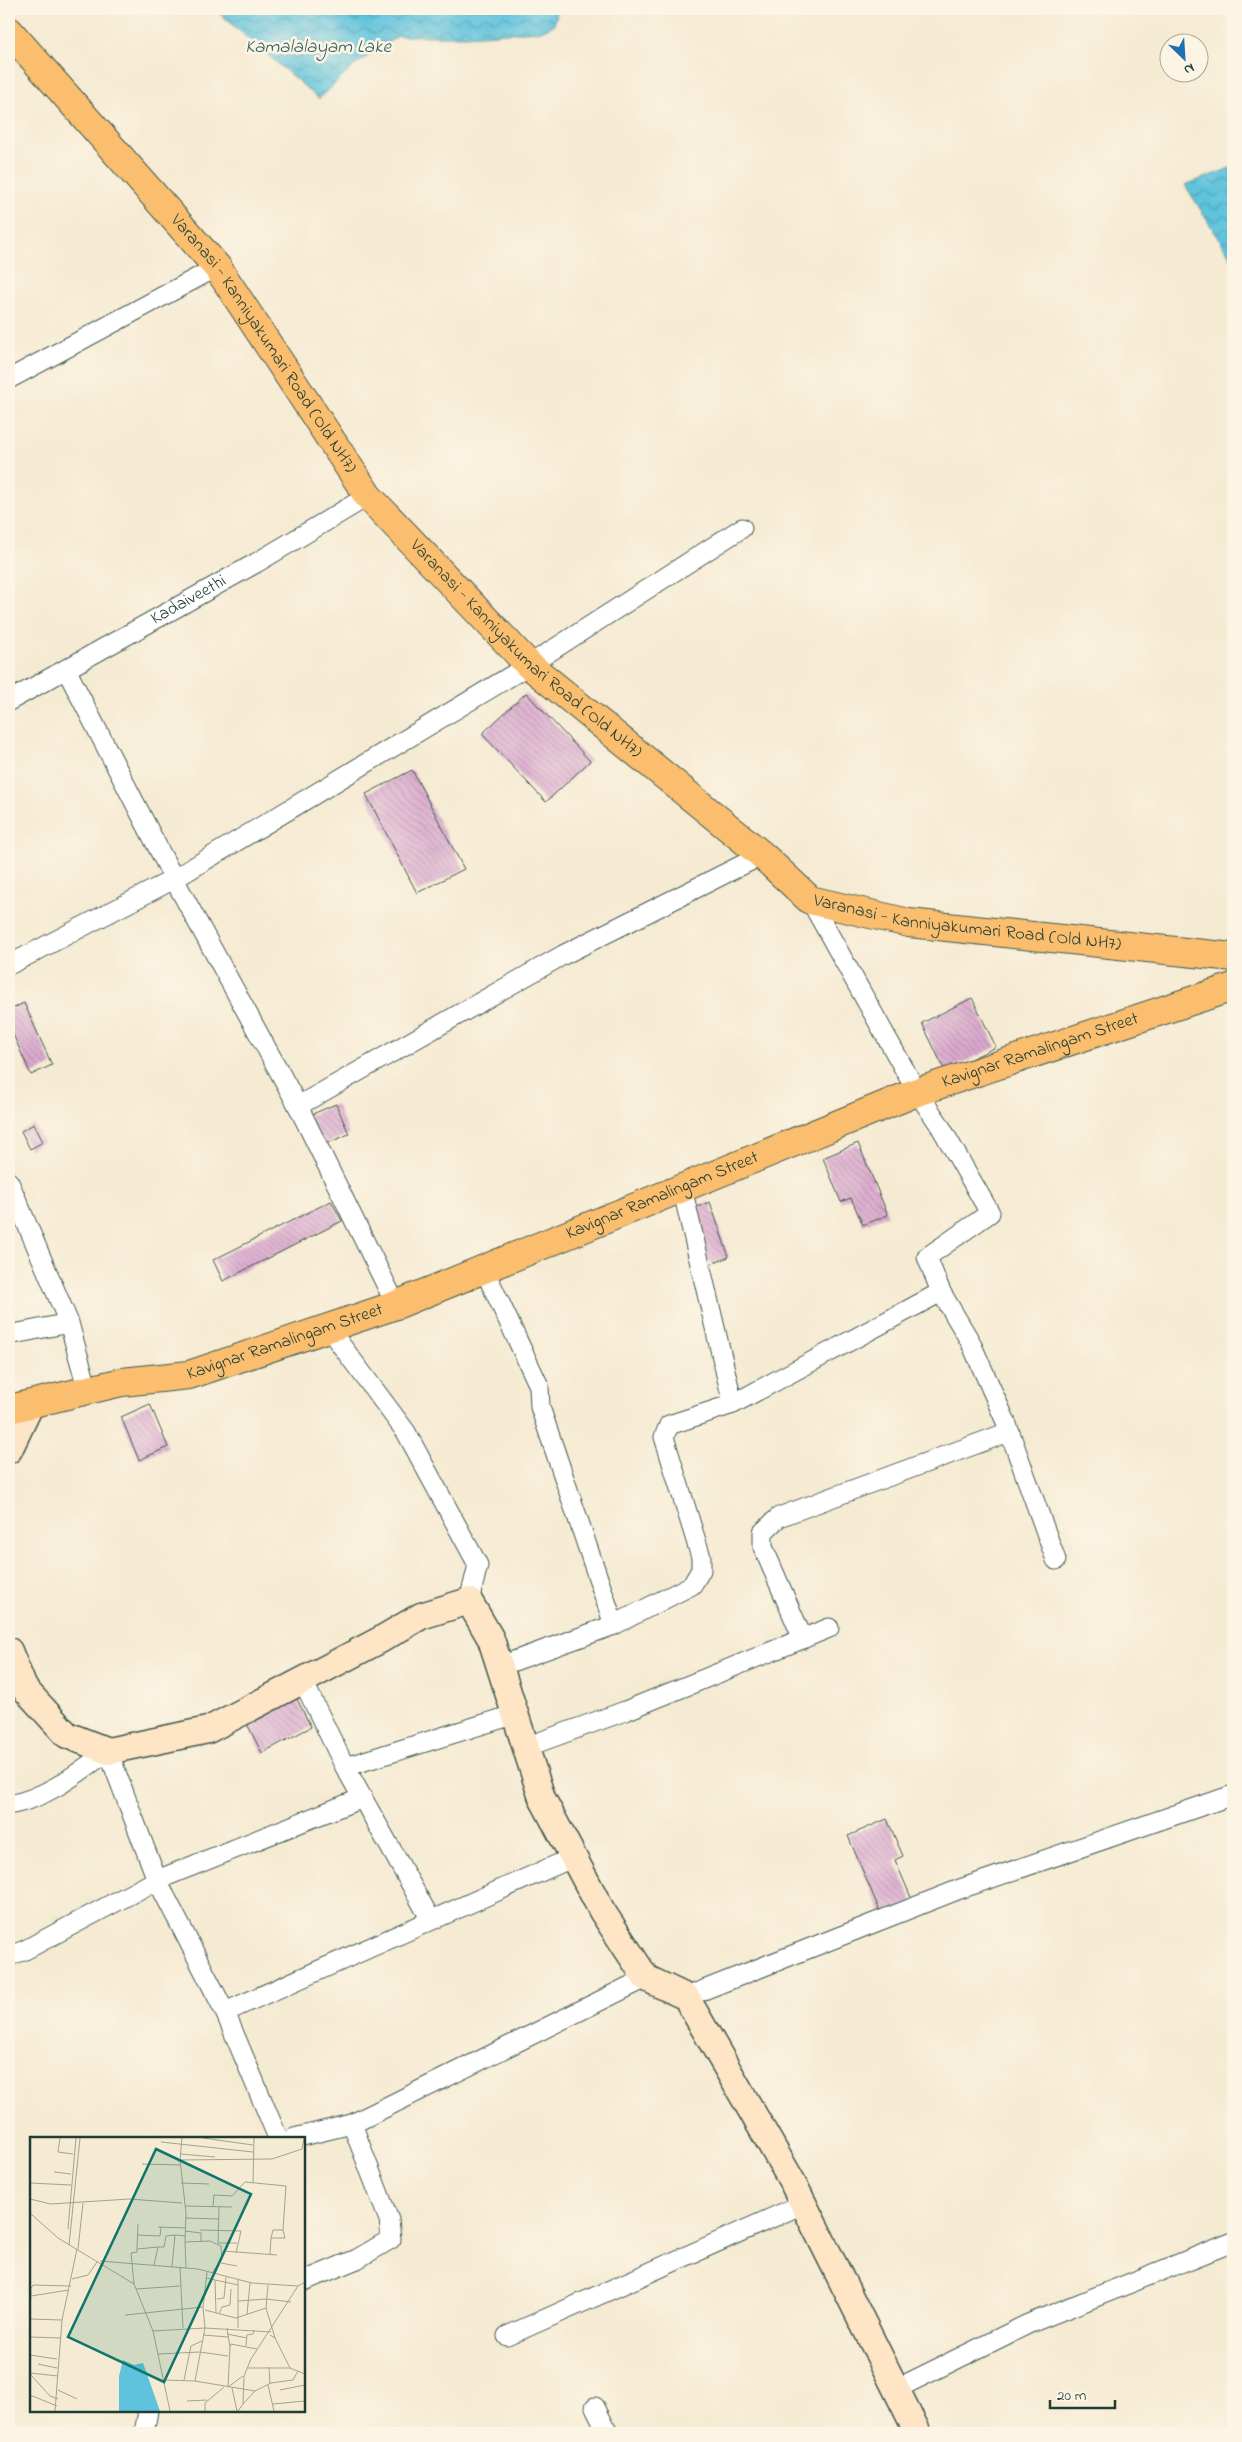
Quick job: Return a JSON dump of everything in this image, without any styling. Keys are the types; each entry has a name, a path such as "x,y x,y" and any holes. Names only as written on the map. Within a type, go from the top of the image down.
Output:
{"main road":[{"name":"Varanasi - Kanniyakumari Road (Old NH7)","path":"9,31 217,267 368,496 529,665 762,855 810,900 909,923 1233,958"},
{"name":"Kavignar Ramalingam Street","path":"19,1408 122,1382 189,1375 329,1329 396,1305 917,1092 1233,986"}],"street":[{"path":"9,379 217,267"},
{"name":"Kadaiveethi","path":"9,701 256,563 368,496"},
{"path":"9,965 174,879 529,665 742,528"},
{"path":"66,669 174,879 298,1106 396,1305"},
{"path":"298,1106 563,955 762,855"},
{"path":"810,900 917,1092 939,1124 990,1213 927,1257 941,1292 970,1341 1010,1432 1056,1560"},
{"path":"9,1182 69,1324 88,1391"},
{"path":"682,1188 732,1404"},
{"path":"484,1269 538,1386 540,1407 614,1625"},
{"path":"500,1666 614,1625 692,1585 702,1570 701,1557 664,1437 669,1425 732,1404 941,1292"},
{"path":"9,1335 69,1324"},
{"path":"329,1329 406,1432 478,1565 469,1601 492,1639 542,1798 602,1911 646,1978 686,1997 728,2066 803,2204 918,2433"},
{"path":"9,1450 19,1408"},
{"path":"803,1639 763,1547 763,1532 778,1517 1010,1432"},
{"path":"9,1805 25,1802 69,1780 108,1751 208,1730 303,1681 420,1616 469,1601"},
{"path":"526,1747 625,1711 829,1628"},
{"path":"9,1651 16,1690 67,1735 108,1751 157,1880 225,2012 278,2137"},
{"path":"303,1681 345,1767 431,1920"},
{"path":"345,1767 516,1714"},
{"path":"686,1997 960,1889 1233,1795"},
{"path":"9,1956 24,1950 157,1880 362,1798"},
{"path":"225,2012 574,1857"},
{"path":"298,2137 352,2124 646,1978"},
{"path":"305,2281 357,2259 391,2239 389,2220 352,2124"},
{"path":"507,2336 803,2204"},
{"path":"896,2389 1028,2324 1233,2242"},
{"path":"595,2407 608,2433"},
{"path":"144,2433 148,2412"}],"water":[{"name":"Kamalalayam Lake","path":"214,9 558,9 554,25 541,31 466,36 398,36 355,65 319,99"},
{"path":"1233,167 1233,261 1185,185"}],"building":[{"path":"526,693 590,761 546,802 482,734"},
{"path":"412,770 464,869 417,893 366,794"},
{"path":"972,998 996,1047 945,1071 922,1023"},
{"path":"24,1003 52,1065 31,1075 9,1025 9,1010"},
{"path":"336,1104 349,1134 321,1146 308,1116"},
{"path":"34,1124 43,1142 30,1149 21,1131"},
{"path":"858,1143 888,1215 863,1225 851,1198 841,1202 823,1158"},
{"path":"331,1201 342,1221 223,1281 213,1260"},
{"path":"710,1202 729,1257 710,1264 691,1209"},
{"path":"150,1404 168,1447 139,1460 121,1417"},
{"path":"296,1697 311,1727 262,1753 246,1722"},
{"path":"887,1819 903,1856 895,1860 913,1902 882,1916 848,1836"}]}
